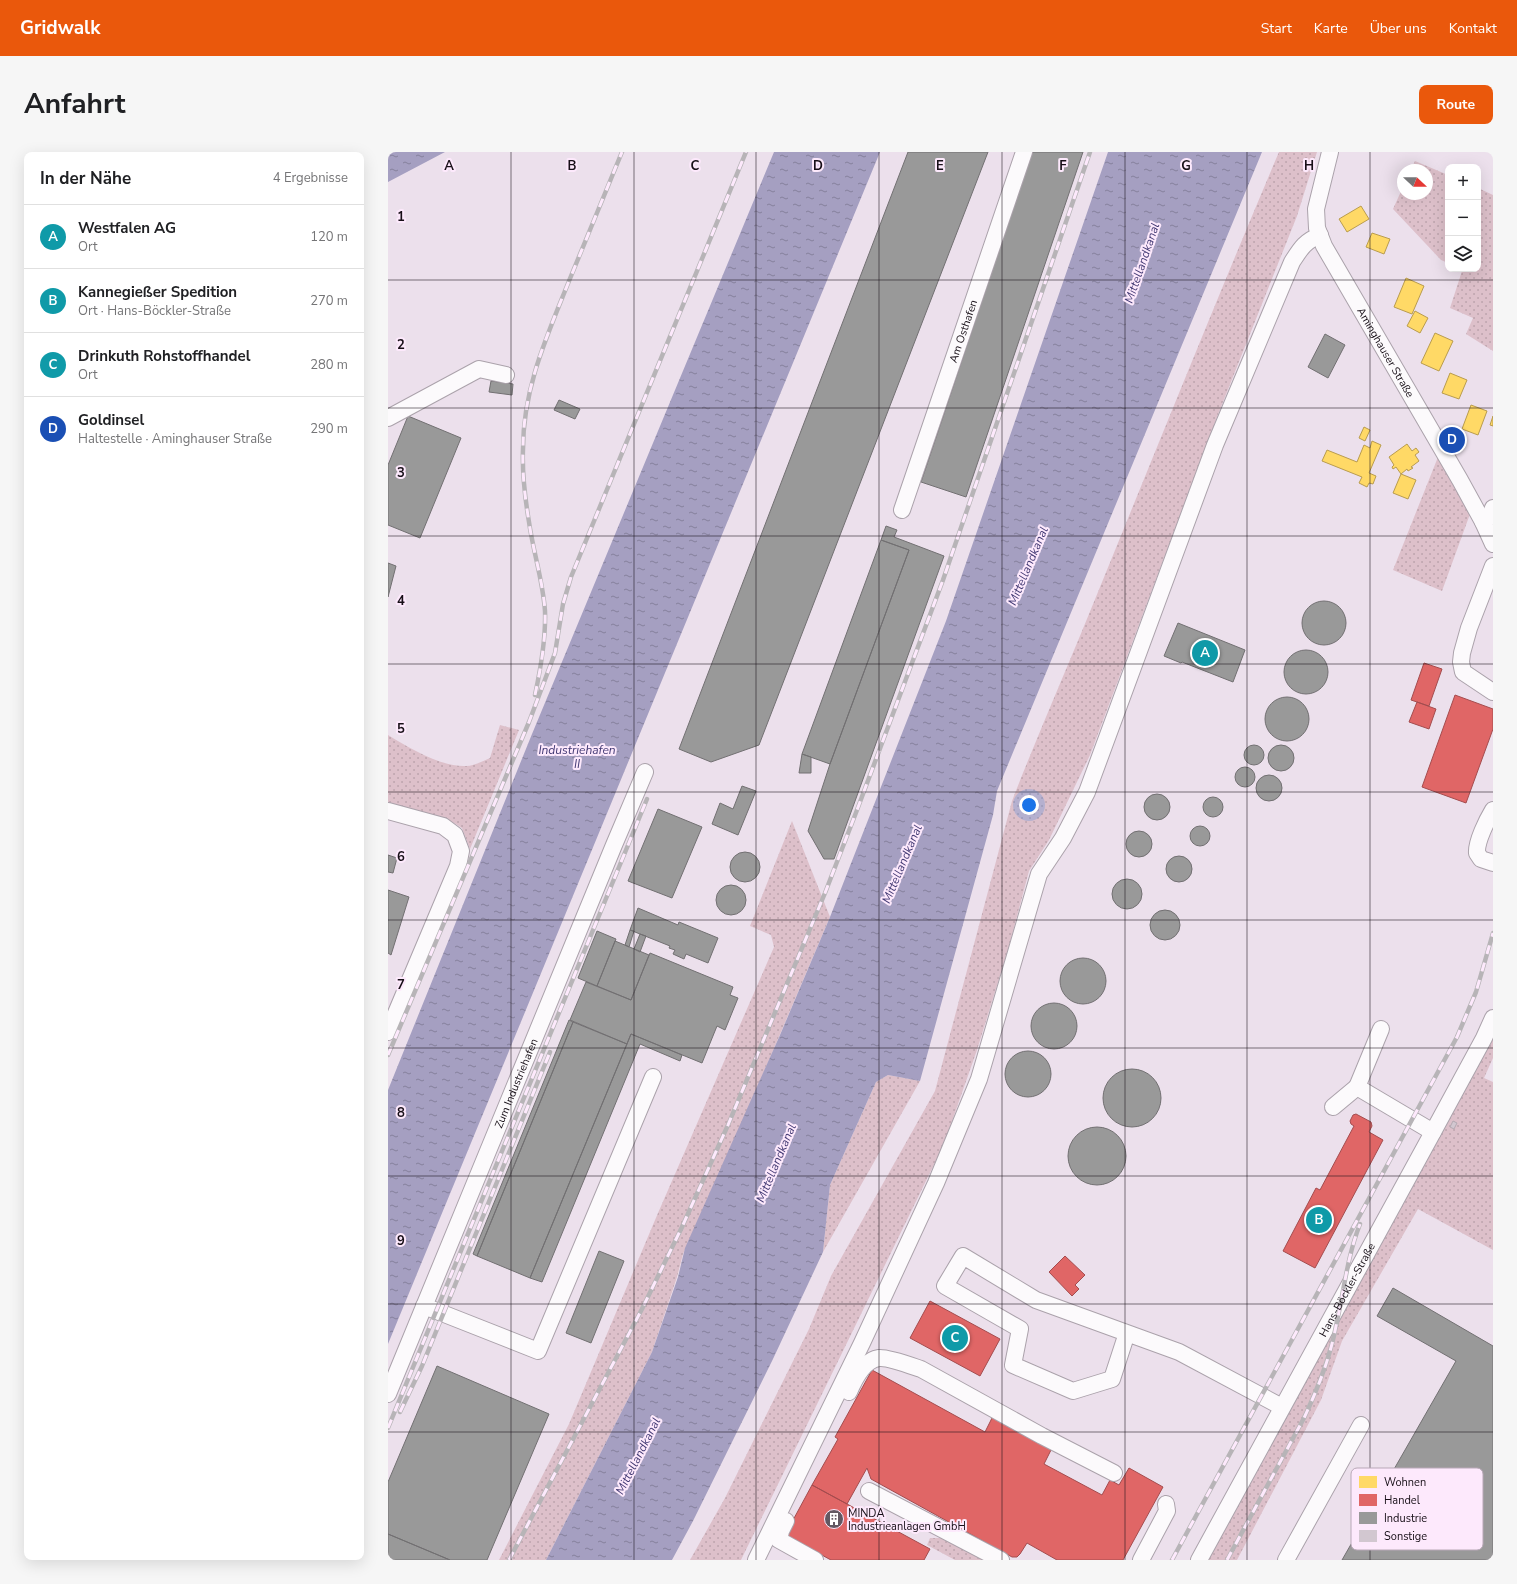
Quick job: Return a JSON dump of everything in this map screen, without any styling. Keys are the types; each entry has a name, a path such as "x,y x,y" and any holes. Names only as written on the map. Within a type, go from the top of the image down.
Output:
{"street":[{"name":"Am Osthafen","path":"902,510 1024,152"},
{"name":"Aminghauser Straße","path":"1330,152 1316,209 1316,220 1324,246 1483,522 1493,544"},
{"path":"756,1560 852,1365 936,1183 979,1079 1039,874 1063,838 1087,792 1215,444 1292,262 1302,246 1320,235"},
{"path":"388,418 479,369 506,375"},
{"path":"1483,522 1490,516 1493,508"},
{"path":"1493,566 1469,628 1461,662 1463,672 1493,692"},
{"name":"Zum Industriehafen","path":"388,1394 611,852 646,772"},
{"path":"1493,810 1487,820 1476,847 1477,853 1481,859 1493,863"},
{"path":"388,811 443,826 454,835 461,851 458,866 388,1032"},
{"name":"Hans-Böckler-Straße","path":"1199,1560 1484,1038 1493,1018"},
{"path":"1333,1107 1357,1087 1381,1029"},
{"path":"424,1306 538,1351 653,1077"},
{"path":"1357,1087 1433,1132"},
{"path":"1127,1333 1112,1379 1073,1391 1013,1365 1020,1329 945,1286 963,1256 1036,1300 1127,1333 1179,1352 1282,1407"},
{"path":"815,1560 779,1540 781,1531 816,1463 854,1382 869,1362 879,1358 921,1369 1042,1436 1114,1473"},
{"path":"1286,1560 1361,1424"},
{"path":"869,1490 1001,1560"},
{"path":"1141,1560 1167,1510 1168,1507 1166,1504"}],"shaded area":[{"path":"1279,152 1317,152 1297,216 1217,417 1090,755 1049,840 1029,871 1008,950 977,1050 944,1144 741,1560 690,1560 725,1498 809,1329 831,1276 935,1091 1012,801"},
{"path":"1415,161 1422,164 1414,164"},
{"path":"1433,169 1445,174 1445,262 1441,260 1393,209 1397,200 1433,200"},
{"path":"1481,189 1493,195 1493,351 1466,334 1473,318 1450,308 1462,272 1481,272"},
{"path":"1438,457 1470,514 1442,591 1393,570"},
{"path":"500,725 519,730 470,849 462,828 454,823 388,805 388,735 415,751 436,760 456,765 469,766 490,758"},
{"path":"792,821 830,917 749,1107 683,1254 677,1277 652,1352 546,1560 499,1560 569,1424 658,1213 774,947 771,935 750,926"},
{"path":"1493,1032 1493,1058 1484,1078 1493,1082 1493,1250 1418,1209 1342,1341 1321,1400 1237,1560 1206,1560"},
{"path":"888,1075 920,1081 823,1252 830,1185 876,1082"},
{"path":"930,1538 943,1538 982,1560 955,1560 927,1545"}],"water":[{"path":"388,152 445,152 388,182"},
{"name":"Industriehafen II","path":"774,152 880,152 388,1344 388,1090 532,734"},
{"name":"Mittellandkanal","path":"1108,152 1262,152 997,791 993,815 920,1081 888,1075 876,1082 830,1185 823,1252 773,1359 693,1521 672,1560 546,1560 652,1352 678,1277 685,1248 780,1035 830,917 946,621"}],"building: Wohnen":[{"path":"1361,206 1369,219 1347,232 1339,219"},
{"path":"1372,233 1390,239 1384,254 1366,247"},
{"path":"1406,278 1424,286 1412,314 1394,307"},
{"path":"1415,311 1428,318 1420,333 1407,326"},
{"path":"1435,333 1453,341 1439,371 1421,363"},
{"path":"1450,373 1467,380 1459,399 1442,393"},
{"path":"1471,405 1487,411 1478,435 1462,429"},
{"path":"1493,416 1493,426 1490,425"},
{"path":"1364,427 1370,430 1365,441 1359,438"},
{"path":"1372,441 1381,445 1369,473 1376,476 1373,484 1369,483 1367,487 1359,483 1362,477 1322,461 1327,450 1357,462 1364,445 1370,448"},
{"path":"1407,444 1412,451 1416,448 1419,452 1415,455 1419,461 1411,467 1413,468 1408,471 1407,469 1401,474 1396,467 1393,469 1392,467 1394,465 1389,457"},
{"path":"1401,474 1416,480 1408,499 1393,493"}],"building: Handel":[{"path":"1424,663 1442,669 1429,706 1411,700"},
{"path":"1455,695 1493,709 1493,729 1466,803 1422,787"},
{"path":"1417,702 1436,709 1429,729 1409,722"},
{"path":"1356,1114 1371,1122 1372,1126 1369,1132 1383,1140 1315,1268 1283,1251 1316,1188 1320,1190 1354,1126 1350,1121 1353,1115"},
{"path":"1065,1256 1085,1275 1075,1285 1079,1289 1072,1296 1049,1272"},
{"path":"930,1301 1000,1339 980,1376 910,1338"},
{"path":"872,1370 985,1432 993,1416 1052,1448 1044,1464 1102,1495 1110,1480 1119,1485 1129,1468 1163,1487 1123,1560 1057,1560 1027,1543 1017,1557 1012,1557 871,1479 867,1468 847,1504 812,1485 838,1439 835,1437"},
{"name":"MINDA Industrieanlagen GmbH","path":"812,1485 930,1549 924,1560 831,1560 785,1535"}],"building: Industrie":[{"path":"908,152 988,152 759,745 711,762 679,749"},
{"path":"1032,152 1083,152 966,497 921,482"},
{"path":"1325,334 1345,345 1328,378 1308,367"},
{"path":"491,381 513,384 512,395 489,392"},
{"path":"559,400 580,409 575,419 554,410"},
{"path":"408,416 461,438 420,538 388,525 388,465"},
{"path":"886,526 897,530 894,537 944,556 834,859 824,859 808,831 830,764 909,550 881,540"},
{"path":"881,540 909,550 830,764 802,754"},
{"path":"388,563 396,566 388,597"},
{"path":"1324,601 1336,605 1342,611 1346,623 1342,635 1336,641 1324,645 1312,641 1306,635 1302,623 1306,611 1312,605"},
{"path":"1178,623 1245,650 1233,682 1164,656"},
{"path":"1306,650 1318,654 1324,660 1328,672 1324,684 1318,690 1306,694 1294,690 1288,684 1284,672 1288,660 1294,654"},
{"path":"1287,697 1299,701 1305,707 1309,719 1305,731 1299,737 1287,741 1275,737 1269,731 1265,719 1269,707 1275,701"},
{"path":"1254,745 1261,748 1264,755 1261,762 1254,765 1247,762 1244,755 1247,748"},
{"path":"1281,745 1290,749 1294,758 1290,767 1281,771 1272,767 1268,758 1272,749"},
{"path":"802,754 811,757 811,773 799,773"},
{"path":"1245,767 1252,770 1255,777 1252,784 1245,787 1238,784 1235,777 1238,770"},
{"path":"1269,775 1278,779 1282,788 1278,797 1269,801 1260,797 1256,788 1260,779"},
{"path":"742,786 756,791 738,835 712,824 720,803 733,809"},
{"path":"1157,794 1166,798 1170,807 1166,816 1157,820 1148,816 1144,807 1148,798"},
{"path":"1213,797 1220,800 1223,807 1220,814 1213,817 1206,814 1203,807 1206,800"},
{"path":"658,809 702,827 672,898 628,881"},
{"path":"1200,826 1207,829 1210,836 1207,843 1200,846 1193,843 1190,836 1193,829"},
{"path":"1139,831 1148,835 1152,844 1148,853 1139,857 1130,853 1126,844 1130,835"},
{"path":"745,852 756,856 760,867 756,878 745,882 734,878 730,867 734,856"},
{"path":"388,855 397,858 393,873 388,872"},
{"path":"1179,856 1188,860 1192,869 1188,878 1179,882 1170,878 1166,869 1170,860"},
{"path":"1127,879 1138,883 1142,894 1138,905 1127,909 1116,905 1112,894 1116,883"},
{"path":"731,885 742,889 746,900 742,911 731,915 720,911 716,900 720,889"},
{"path":"388,890 409,897 391,955 388,953"},
{"path":"638,908 678,925 679,922 718,938 708,963 686,954 684,959 673,954 675,950 669,948 670,946 630,930"},
{"path":"1165,910 1176,914 1180,925 1176,936 1165,940 1154,936 1150,925 1154,914"},
{"path":"630,930 634,931 629,947 625,945"},
{"path":"597,931 616,939 597,986 578,978"},
{"path":"640,934 646,936 640,952 634,949"},
{"path":"615,941 649,955 631,1000 597,986"},
{"path":"650,953 733,987 730,995 738,998 725,1030 717,1026 702,1063 631,1034 627,1044 570,1020 586,982 631,1000"},
{"path":"1083,958 1096,962 1102,968 1106,981 1102,994 1096,1000 1083,1004 1070,1000 1064,994 1060,981 1064,968 1070,962"},
{"path":"1054,1003 1067,1007 1073,1013 1077,1026 1073,1039 1067,1045 1054,1049 1041,1045 1035,1039 1031,1026 1035,1013 1041,1007"},
{"path":"569,1020 573,1022 477,1256 473,1254"},
{"path":"573,1022 627,1044 530,1278 477,1256"},
{"path":"631,1034 682,1055 680,1061 640,1044 542,1282 530,1278"},
{"path":"1028,1051 1041,1055 1047,1061 1051,1074 1047,1087 1041,1093 1028,1097 1015,1093 1009,1087 1005,1074 1009,1061 1015,1055"},
{"path":"1132,1069 1148,1074 1156,1082 1161,1098 1156,1114 1148,1122 1132,1127 1116,1122 1108,1114 1103,1098 1108,1082 1116,1074"},
{"path":"1097,1127 1113,1132 1121,1140 1126,1156 1121,1172 1113,1180 1097,1185 1081,1180 1073,1172 1068,1156 1073,1140 1081,1132"},
{"path":"599,1251 624,1261 591,1343 566,1333"},
{"path":"1393,1288 1493,1346 1493,1560 1342,1560 1351,1544 1351,1550 1483,1550 1483,1468 1395,1468 1456,1361 1377,1316"},
{"path":"437,1366 549,1414 487,1560 450,1560 388,1534 388,1482"},
{"path":"388,1534 450,1560 388,1560"}],"building: Sonstige":[{"path":"1453,1121 1457,1123 1454,1129 1450,1127"}],"railway":[{"path":"535,695 543,653 545,611 524,486 523,449 527,405 545,342 622,152"},
{"path":"388,1055 529,722 555,653 563,604 571,577 746,152"},
{"path":"509,1560 642,1309 682,1227 728,1125 825,893 943,580 1090,152"},
{"path":"388,1428 647,799"},
{"path":"1172,1560 1457,1037 1476,992 1493,933"},
{"path":"400,1412 422,1366 550,1052"},
{"path":"1227,1560 1304,1418 1319,1384 1333,1338 1349,1262 1360,1224"}],"place":[{"name":"Goldinsel","path":"1452,440"},
{"name":"Westfalen AG","path":"1205,653"},
{"name":"Kannegießer Spedition","path":"1319,1220"},
{"name":"Drinkuth Rohstoffhandel","path":"955,1338"},
{"name":"MINDA Industrieanlagen GmbH","path":"834,1519"}]}
